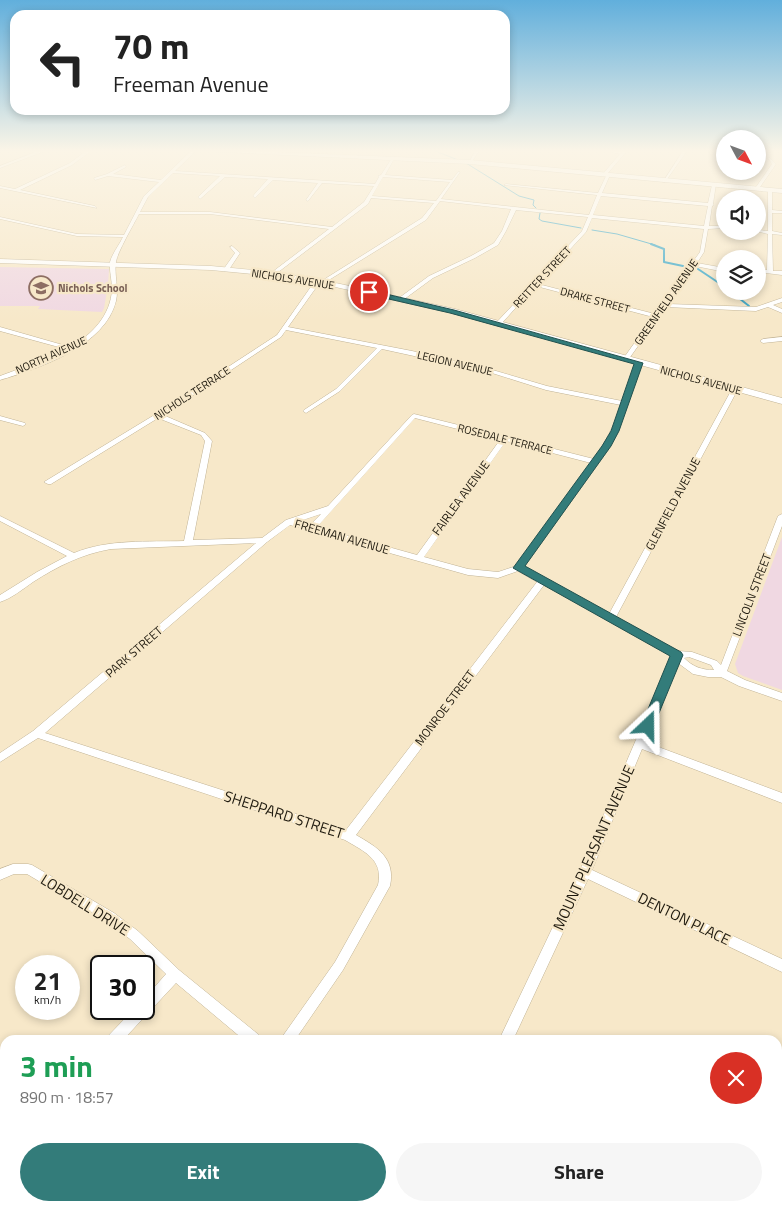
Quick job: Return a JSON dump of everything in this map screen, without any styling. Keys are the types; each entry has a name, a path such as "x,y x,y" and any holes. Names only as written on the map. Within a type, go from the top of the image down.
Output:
{"main road":[{"name":"NICHOLS AVENUE","path":"2,260 226,270 273,274 320,282 401,299 782,401"}],"street":[{"name":"NORTH AVENUE","path":"0,378 71,349 92,337 111,307 115,270 113,264 140,208"},
{"path":"273,274 360,208"},
{"path":"320,282 424,219 432,208"},
{"path":"509,208 716,227"},
{"path":"401,299 431,277 473,258 496,244 504,232 514,208"},
{"name":"REITTER STREET","path":"498,324 584,231 595,208"},
{"name":"GREENFIELD AVENUE","path":"626,359 702,252 712,208"},
{"path":"770,208 770,272"},
{"path":"770,211 782,212"},
{"path":"137,213 210,213 332,228"},
{"path":"0,218 77,235 126,236"},
{"path":"766,232 782,234"},
{"path":"226,270 238,253 232,247"},
{"path":"693,264 716,268"},
{"path":"766,272 782,272"},
{"name":"NICHOLS TERRACE","path":"48,482 158,415 278,336 320,282"},
{"name":"DRAKE STREET","path":"534,284 657,316"},
{"path":"664,305 746,310 759,309 782,300"},
{"path":"769,305 782,311"},
{"name":"LEGION AVENUE","path":"286,328 494,372 546,388 623,403"},
{"path":"0,329 71,349"},
{"path":"763,341 782,339"},
{"path":"306,410 338,390 381,347"},
{"name":"GREENFIELD AVENUE","path":"519,568 615,431 623,403 639,363"},
{"name":"GLENFIELD AVENUE","path":"611,618 735,389"},
{"path":"158,415 203,434 209,441 188,543"},
{"name":"ROSEDALE TERRACE","path":"330,508 414,416 595,462"},
{"path":"0,418 23,424"},
{"name":"FAIRLEA AVENUE","path":"418,558 505,438"},
{"path":"289,522 330,508"},
{"path":"312,528 330,508"},
{"name":"LINCOLN STREET","path":"722,673 782,516"},
{"path":"0,518 73,556"},
{"name":"FREEMAN AVENUE","path":"264,540 289,522 479,574 498,575 519,568"},
{"path":"0,599 73,556 103,547 264,540"},
{"name":"PARK STREET","path":"0,758 37,734 264,540"},
{"path":"519,568 677,655 684,665 708,676 722,673 742,683 782,697"},
{"name":"MONROE STREET","path":"348,836 543,580"},
{"name":"MOUNT PLEASANT AVENUE","path":"508,1035 585,872 677,655"},
{"name":"SHEPPARD STREET","path":"37,734 348,836 376,854 383,861 388,877 339,966 291,1035"},
{"path":"640,744 782,798"},
{"name":"LOBDELL DRIVE","path":"0,875 13,869 28,870 110,917 134,935 175,974 248,1035"},
{"name":"DENTON PLACE","path":"585,872 782,966"},
{"path":"155,995 175,974"},
{"path":"119,1035 132,1020"}],"shaded area":[{"name":"Nichols School","path":"0,267 109,269 108,285 83,284 80,290 107,291 104,308 102,312 38,309 40,306 0,306"},
{"path":"782,537 782,690 743,676 738,673 735,664"}],"waterway":[{"path":"540,213 539,219 542,221 581,228"},
{"path":"592,230 617,234 655,245"},
{"path":"651,244 664,249 664,262 683,266"},
{"path":"698,269 716,281"},
{"path":"741,300 749,306"}],"place":[{"name":"Nichols School","path":"41,288"}],"route":[{"path":"369,292 452,311 639,363 623,403 615,431 519,568 677,655 648,726"}]}
